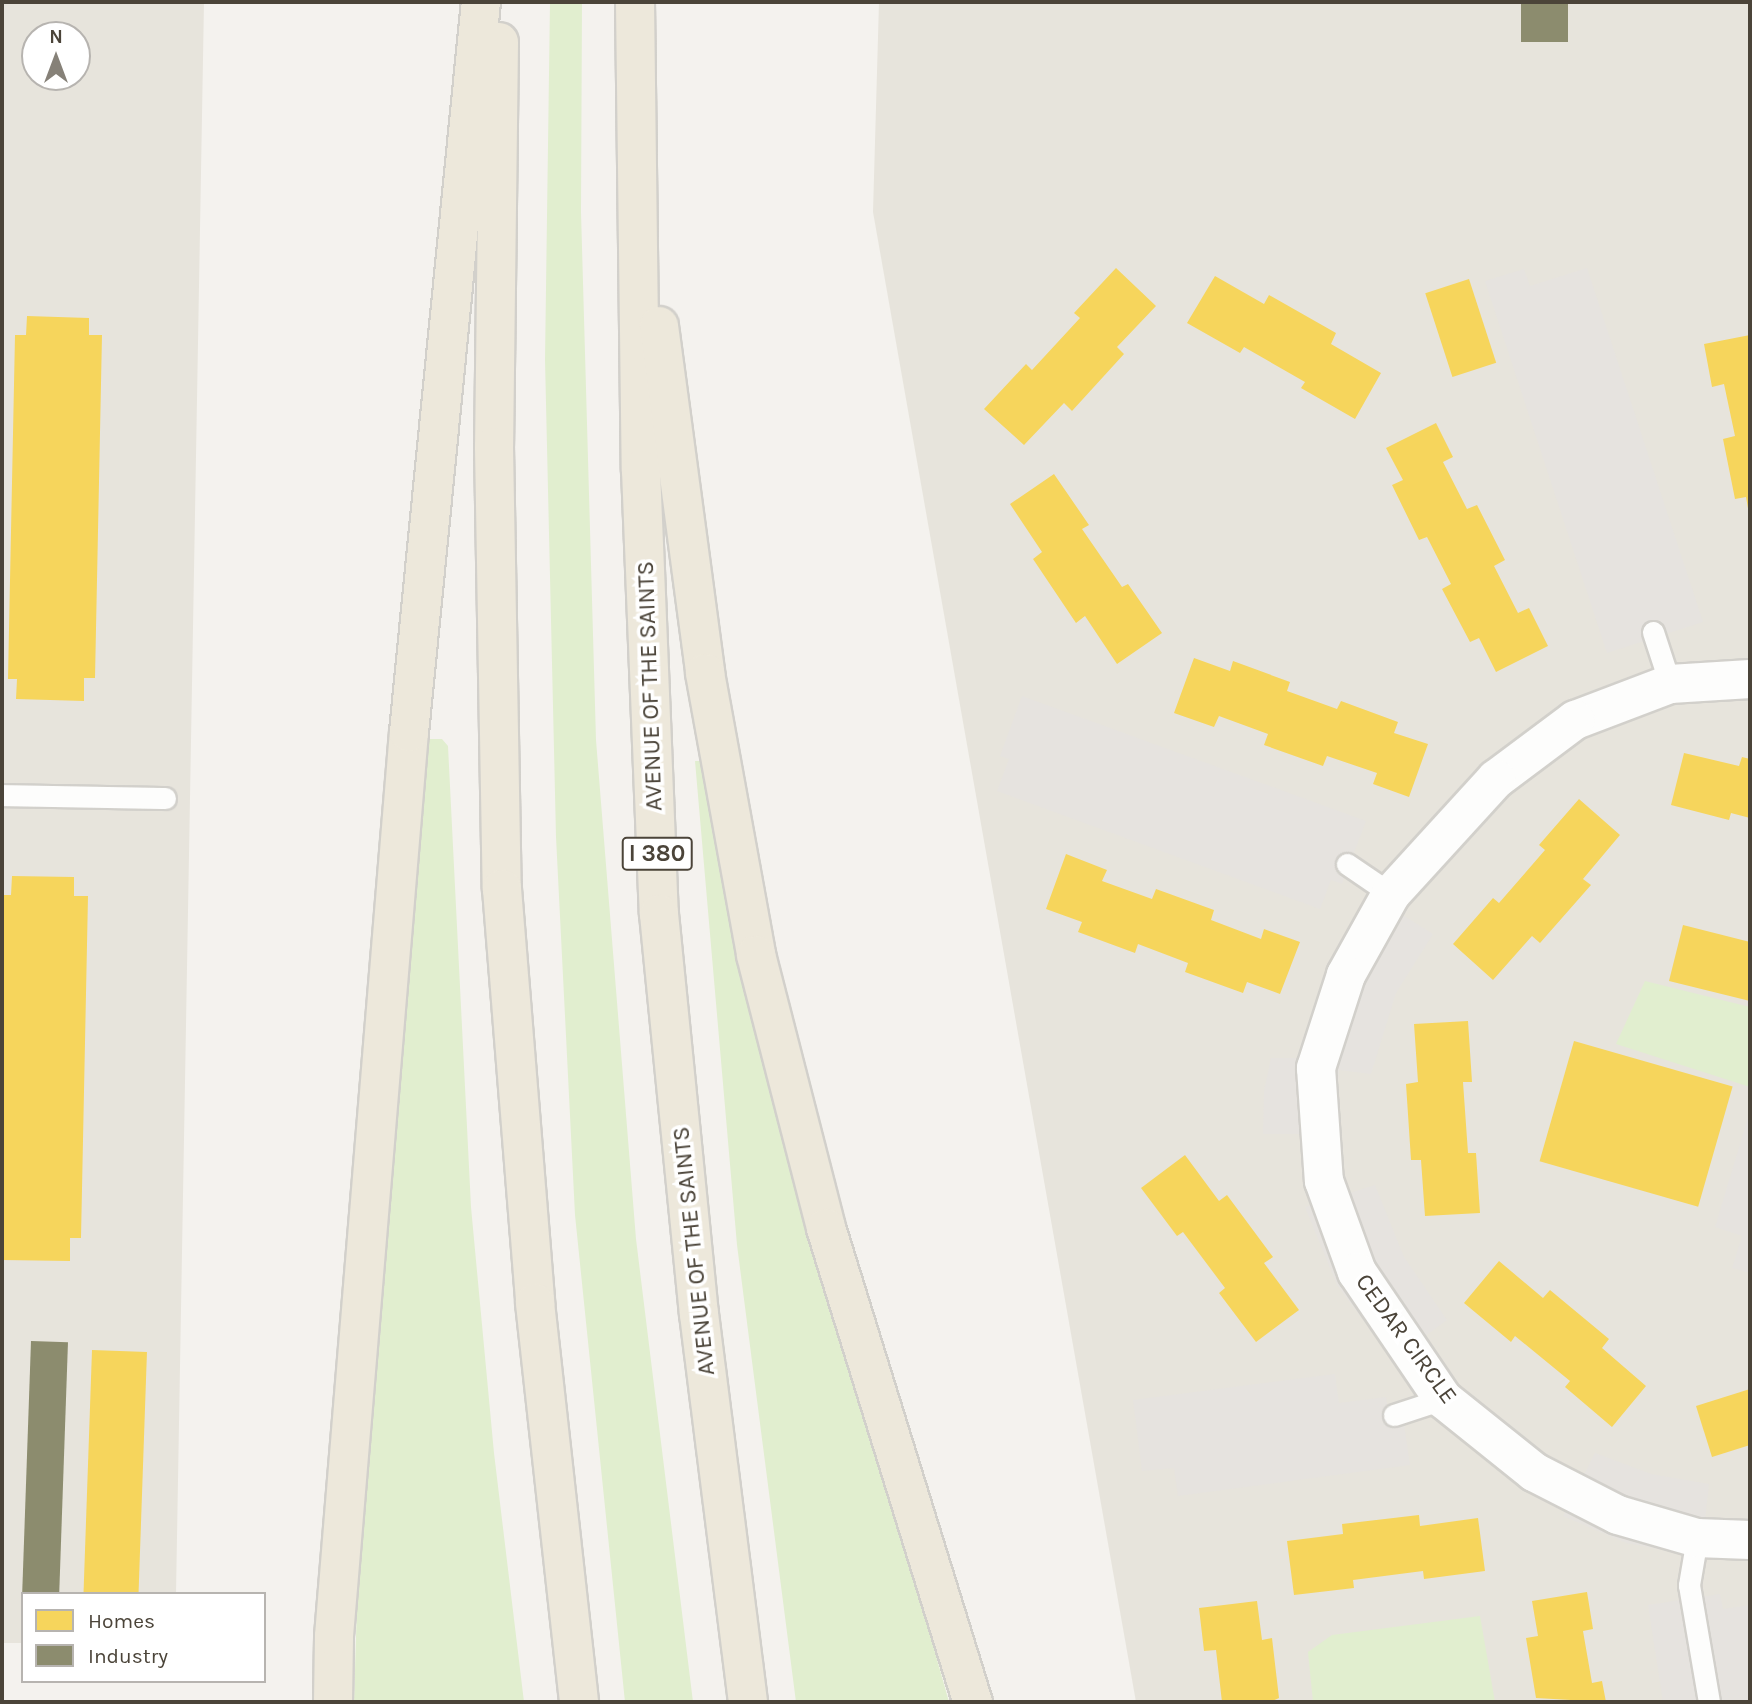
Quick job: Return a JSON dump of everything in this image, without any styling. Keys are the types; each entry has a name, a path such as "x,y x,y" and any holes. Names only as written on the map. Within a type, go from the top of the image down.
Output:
{"highway":[{"path":"332,1702 335,1623 408,746 481,2"},
{"path":"500,2 494,447 502,889 535,1303 579,1702"},
{"name":"AVENUE OF THE SAINTS","path":"635,2 634,142 641,470 660,914 699,1314 748,1702"},
{"path":"634,142 705,673 756,954 826,1228 973,1702"}],"street":[{"name":"CEDAR CIRCLE","path":"1750,679 1670,684 1575,720 1496,779 1391,894 1346,975 1317,1069 1324,1181 1357,1272 1443,1399 1534,1472 1618,1516 1696,1538 1750,1540"}],"lane":[{"path":"1653,632 1670,684"},
{"path":"2,795 165,797"},
{"path":"1347,864 1391,894"},
{"path":"1394,1415 1443,1399"},
{"path":"1696,1538 1689,1584 1709,1702"}],"shaded area":[{"path":"2,2 204,2 176,1592 21,1592 21,1643 2,1643"},
{"path":"879,2 1750,2 1750,1702 1136,1702 873,212"},
{"path":"1587,268 1703,622 1607,653 1485,281 1524,269 1530,286"},
{"path":"1022,696 1366,821 1342,884 1331,880 1320,909 997,791 1009,759 1000,756"},
{"path":"1371,895 1433,934 1396,993 1371,1074 1339,1070 1335,1134 1263,1134 1264,1091 1271,1058 1300,1058"},
{"path":"1750,1111 1750,1273 1732,1268 1742,1236 1715,1227"},
{"path":"1375,1185 1404,1257 1447,1320 1393,1360 1337,1285 1305,1207"},
{"path":"1335,1374 1339,1403 1386,1397 1390,1425 1404,1424 1410,1465 1178,1496 1174,1468 1142,1471 1133,1400"},
{"path":"1595,1453 1651,1474 1709,1484 1701,1557 1626,1543 1563,1516"},
{"path":"1720,1594 1723,1609 1750,1605 1750,1702 1663,1702 1648,1605"}],"green space":[{"path":"550,2 582,2 581,212 596,740 636,1239 693,1702 625,1702 575,1215 556,837 545,360"},
{"path":"426,739 442,739 448,746 471,1207 494,1453 524,1702 354,1702 357,1605"},
{"path":"695,761 704,761 881,1461 949,1702 796,1702 737,1245"},
{"path":"1645,981 1750,1007 1750,1087 1616,1044"},
{"path":"1480,1616 1495,1702 1313,1702 1308,1652 1332,1635"}],"building: Homes":[{"path":"1116,268 1156,306 1117,347 1124,354 1072,411 1064,403 1024,445 984,409 1026,364 1032,370 1080,318 1074,313"},
{"path":"1215,276 1264,304 1269,295 1336,333 1331,344 1381,373 1355,419 1301,388 1305,382 1244,347 1240,353 1187,323"},
{"path":"1469,279 1496,363 1452,377 1425,293"},
{"path":"27,316 89,318 89,335 102,335 95,678 84,678 84,701 16,699 17,679 8,679 15,335 26,335"},
{"path":"1750,335 1749,514 1746,497 1735,499 1723,439 1735,436 1724,384 1712,387 1704,344"},
{"path":"1436,423 1453,457 1443,462 1467,509 1477,505 1505,560 1494,566 1518,613 1529,608 1548,646 1496,672 1479,638 1470,642 1442,589 1451,584 1427,537 1419,540 1392,485 1403,480 1386,448"},
{"path":"1054,474 1089,525 1082,529 1122,587 1128,584 1162,633 1117,664 1085,616 1076,623 1033,559 1042,552 1010,504"},
{"path":"1194,658 1230,671 1233,661 1290,682 1287,691 1337,709 1341,701 1398,722 1394,733 1428,744 1409,797 1373,784 1377,773 1327,756 1323,766 1264,745 1268,734 1219,716 1214,727 1174,713"},
{"path":"1684,753 1739,766 1742,757 1750,759 1750,818 1731,813 1729,820 1671,805"},
{"path":"1579,799 1620,835 1583,879 1591,885 1540,943 1532,936 1493,980 1453,944 1493,898 1499,903 1545,850 1539,845"},
{"path":"1066,854 1107,870 1102,881 1152,899 1156,889 1214,910 1211,920 1261,939 1264,929 1300,942 1280,994 1247,982 1243,993 1185,972 1188,963 1138,944 1135,953 1078,932 1082,922 1046,909"},
{"path":"12,876 74,877 74,896 88,896 81,1238 70,1238 70,1261 2,1260 2,895 11,895"},
{"path":"1683,925 1750,942 1750,1001 1669,981"},
{"path":"1468,1021 1472,1082 1463,1082 1468,1153 1476,1153 1480,1213 1425,1216 1421,1160 1411,1160 1406,1084 1418,1082 1414,1024"},
{"path":"1574,1041 1733,1086 1698,1207 1540,1161"},
{"path":"1185,1155 1219,1201 1227,1195 1273,1257 1264,1263 1299,1310 1256,1342 1219,1293 1225,1288 1183,1232 1177,1236 1141,1188"},
{"path":"1499,1261 1543,1298 1550,1290 1609,1339 1602,1348 1646,1386 1612,1427 1565,1387 1570,1381 1515,1336 1511,1342 1464,1303"},
{"path":"92,1350 147,1352 139,1592 84,1592"},
{"path":"1750,1389 1750,1445 1712,1457 1696,1406"},
{"path":"1419,1515 1420,1526 1478,1518 1485,1571 1424,1579 1423,1571 1353,1580 1354,1588 1294,1595 1287,1541 1343,1534 1342,1524"},
{"path":"1587,1592 1593,1629 1583,1631 1592,1683 1602,1681 1606,1702 1536,1698 1526,1638 1538,1636 1532,1601"},
{"path":"1257,1601 1262,1640 1272,1638 1279,1698 1270,1702 1222,1702 1216,1650 1204,1651 1199,1608"}],"building: Industry":[{"path":"1521,2 1568,2 1568,42 1521,42"},
{"path":"31,1341 68,1342 59,1592 22,1592"}]}
